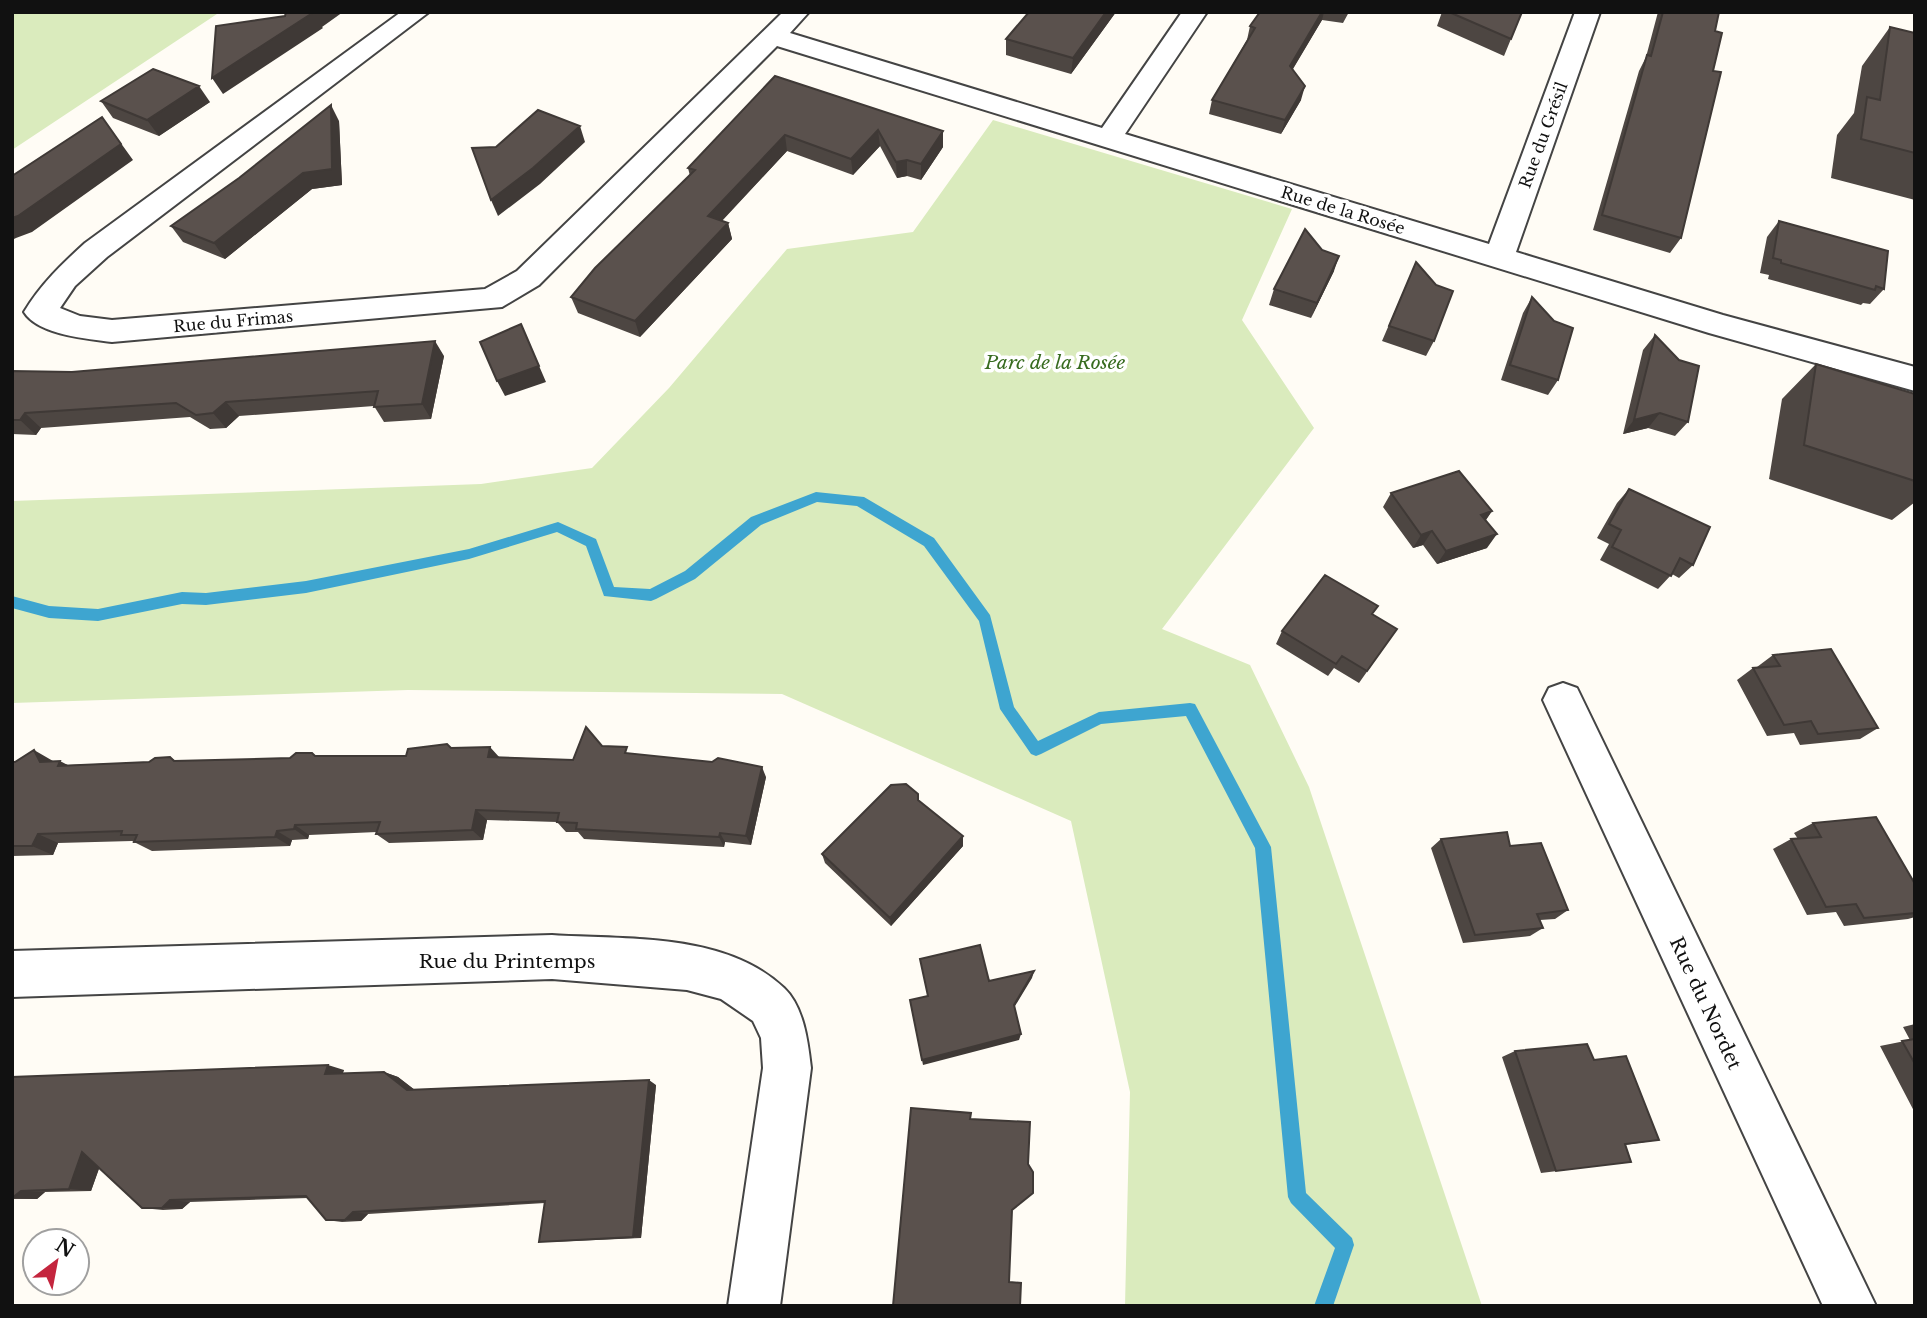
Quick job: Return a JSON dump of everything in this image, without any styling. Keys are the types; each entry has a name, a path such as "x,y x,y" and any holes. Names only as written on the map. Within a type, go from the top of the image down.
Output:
{"street":[{"name":"Rue du Frimas","path":"417,12 96,250 64,279 40,312 76,327 112,331 491,299 528,278 797,12"},
{"path":"1109,138 1195,12"},
{"name":"Rue du Grésil","path":"1499,258 1588,12"},
{"name":"Rue de la Rosée","path":"772,36 1499,258 1915,379"},
{"name":"Rue du Nordet","path":"1563,700 1850,1306"},
{"name":"Rue du Printemps","path":"12,974 552,957 687,967 732,980 769,1005 784,1035 787,1068 754,1306"}],"green space":[{"path":"12,12 220,12 12,150"},
{"name":"Parc de la Rosée","path":"993,120 1292,209 1242,320 1314,428 1162,629 1250,665 1309,787 1482,1306 1125,1306 1130,1092 1071,821 782,694 408,690 12,703 12,501 481,484 592,468 669,388 787,249 913,232"}],"building":[{"path":"286,12 314,12 212,78 216,26 285,16"},
{"path":"1029,12 1106,12 1073,58 1006,39"},
{"path":"1260,12 1322,12 1290,66 1305,86 1285,120 1212,100 1255,28 1250,26"},
{"path":"1449,12 1522,12 1511,39"},
{"path":"1663,12 1719,12 1715,31 1722,33 1713,71 1721,72 1681,238 1602,215 1647,55 1651,56"},
{"path":"1890,27 1915,33 1915,153 1861,139 1867,97 1880,100"},
{"path":"153,69 199,86 147,120 101,101"},
{"path":"775,76 943,131 921,164 907,160 896,162 878,130 851,159 785,135 708,216 728,223 635,321 571,297 595,268 695,170 688,168"},
{"path":"331,105 332,169 303,173 214,243 171,226 239,178"},
{"path":"538,110 580,126 533,168 491,200 472,148 496,147"},
{"path":"102,117 121,144 12,218 12,176"},
{"path":"1779,221 1888,251 1884,289 1876,286 1875,290 1781,263 1781,260 1773,258"},
{"path":"1305,229 1322,250 1339,256 1317,303 1274,289"},
{"path":"1416,262 1436,285 1453,291 1434,341 1389,326"},
{"path":"1532,297 1554,321 1573,328 1558,380 1510,365"},
{"path":"521,324 539,366 497,381 480,342"},
{"path":"1655,335 1679,360 1699,366 1688,422 1660,413 1634,420"},
{"path":"435,341 422,404 374,407 378,391 226,402 213,413 196,415 176,403 25,413 20,420 12,420 12,371 72,372"},
{"path":"1816,364 1915,394 1915,481 1804,445"},
{"path":"1459,471 1492,511 1481,515 1497,534 1446,551 1432,531 1421,535 1391,493"},
{"path":"1629,489 1710,527 1693,565 1680,558 1671,576 1612,547 1621,530 1609,524"},
{"path":"1325,575 1378,606 1372,614 1397,629 1367,671 1342,656 1336,664 1282,631"},
{"path":"1831,649 1878,728 1818,734 1811,721 1784,725 1753,668 1780,666 1773,655"},
{"path":"586,727 602,746 627,747 625,753 712,762 718,758 762,767 746,836 720,833 719,837 576,829 577,823 557,822 559,813 476,810 472,830 376,834 380,822 295,825 294,829 277,831 275,837 134,842 137,835 121,835 122,831 38,834 32,846 12,846 12,762 34,750 40,762 60,761 58,766 149,762 155,758 170,757 174,761 290,758 296,753 312,753 315,756 406,756 408,749 447,744 451,748 490,747 488,757 573,760"},
{"path":"906,784 918,794 918,800 963,836 890,918 822,854 891,785"},
{"path":"1876,817 1915,884 1915,913 1864,918 1856,904 1826,907 1791,839 1821,837 1813,823"},
{"path":"1507,832 1510,846 1541,843 1568,910 1537,914 1543,928 1475,935 1441,839"},
{"path":"980,945 989,981 1034,971 1014,1005 1021,1034 922,1060 910,1000 928,996 920,959"},
{"path":"1915,1039 1915,1064 1902,1041"},
{"path":"1587,1044 1594,1060 1626,1056 1659,1140 1625,1144 1631,1162 1556,1171 1515,1051"},
{"path":"328,1065 325,1074 384,1072 407,1090 649,1080 633,1237 539,1242 545,1201 353,1212 345,1220 326,1220 306,1196 170,1200 162,1208 142,1208 82,1152 69,1189 21,1191 12,1198 12,1077"},
{"path":"911,1108 971,1113 970,1119 1030,1122 1028,1164 1033,1172 1033,1193 1012,1210 1009,1282 1021,1283 1020,1306 893,1306"}],"waterway":[{"path":"12,602 49,612 98,615 182,598 206,599 306,587 469,554 558,527 591,543 609,592 651,595 690,575 756,521 816,497 859,501 929,542 985,619 1007,709 1036,749 1099,718 1190,709 1263,847 1297,1197 1345,1245 1323,1306"}]}
